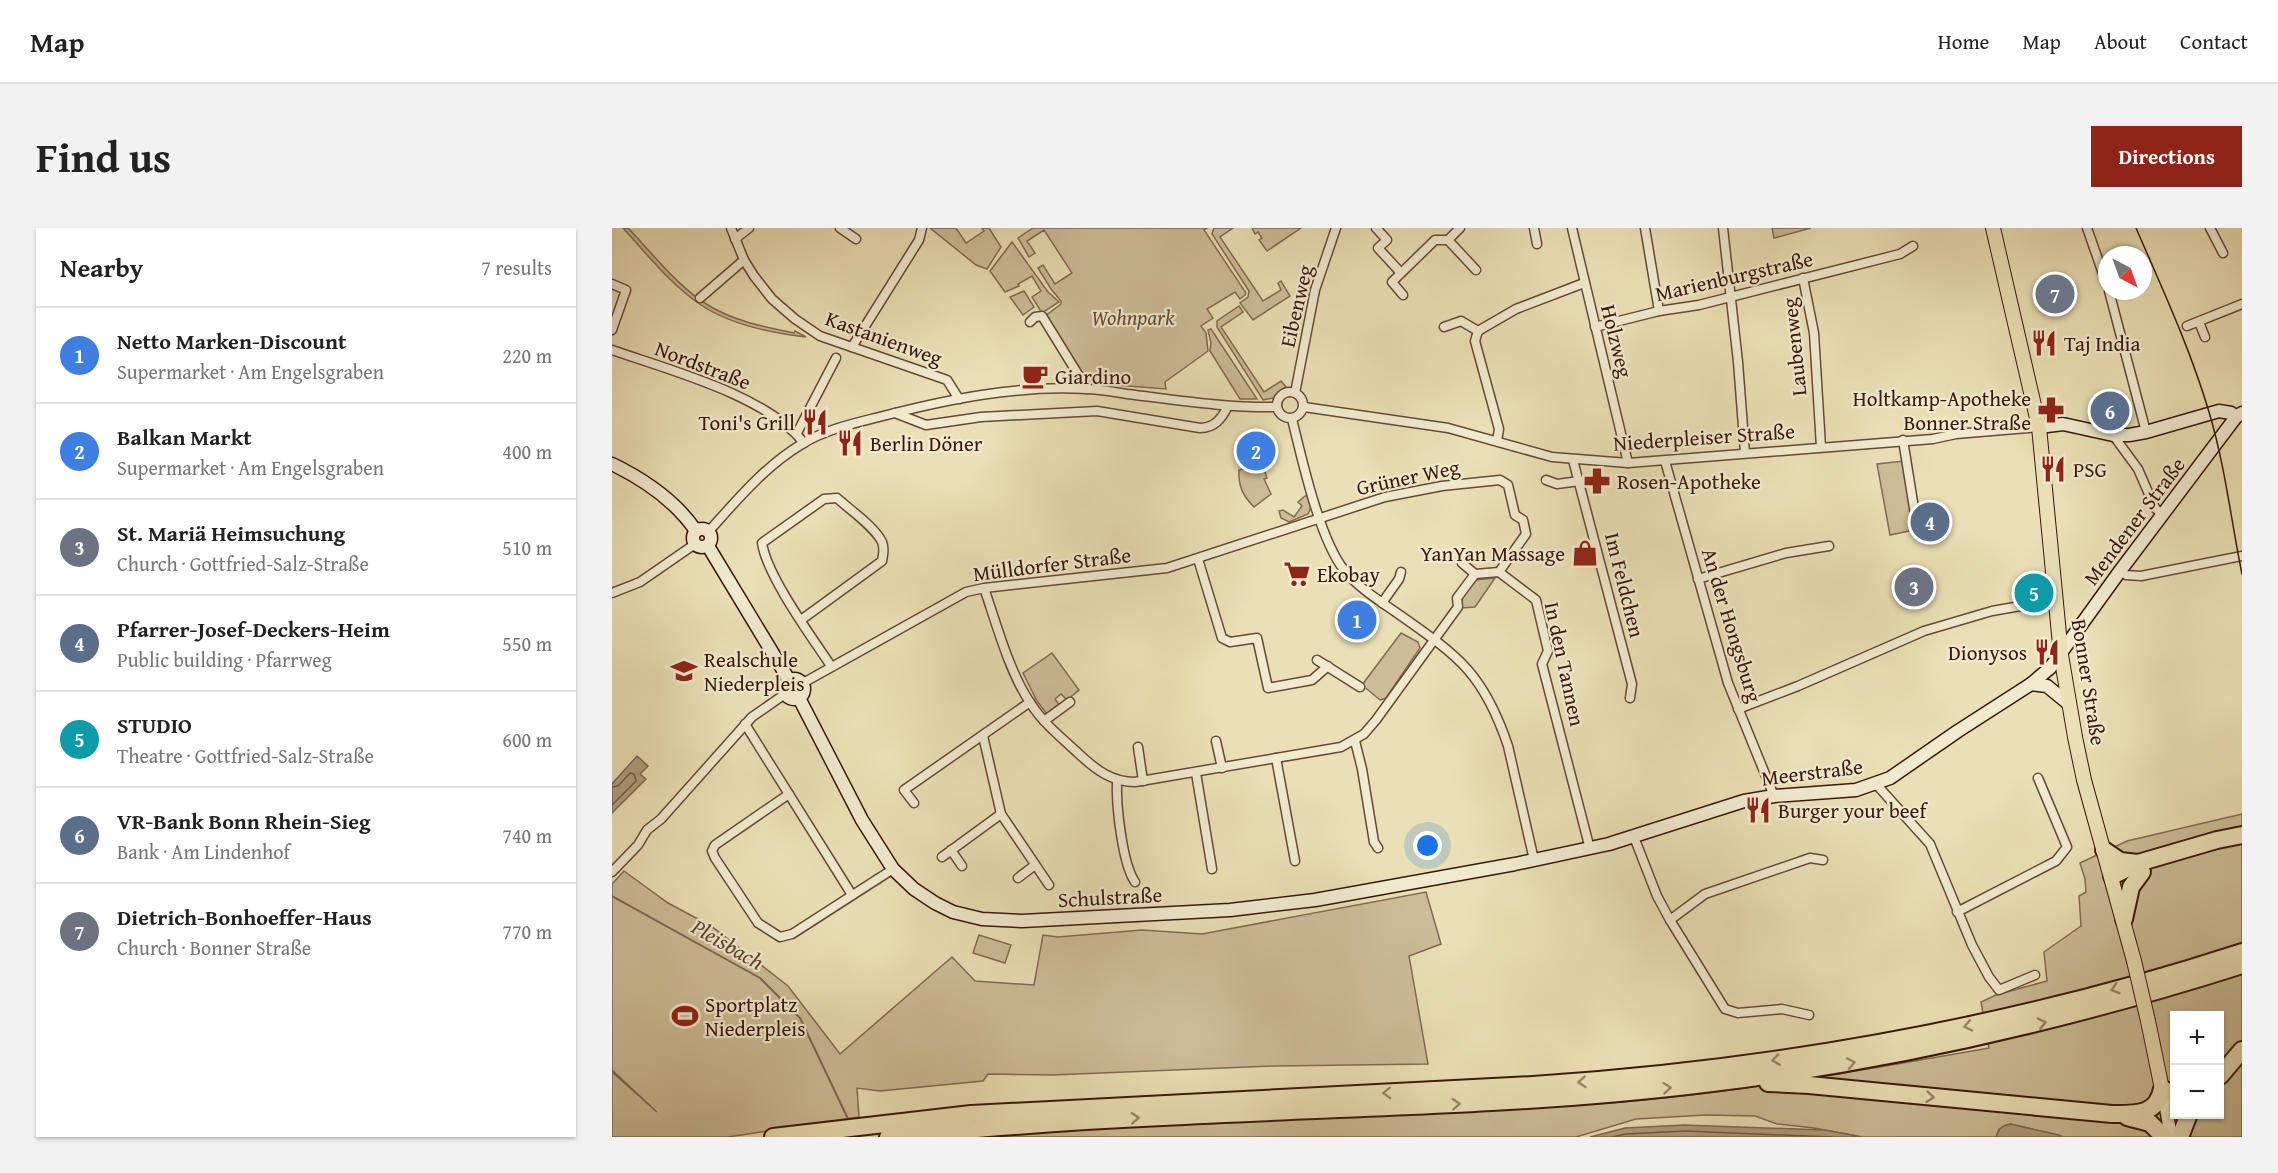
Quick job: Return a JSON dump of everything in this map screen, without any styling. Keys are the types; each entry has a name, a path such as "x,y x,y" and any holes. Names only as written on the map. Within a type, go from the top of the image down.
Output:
{"highway":[{"path":"2104,850 2120,861 2140,868 2226,838 2242,835"},
{"path":"2112,876 2242,846"},
{"path":"2124,919 2131,887 2140,868"},
{"path":"2192,966 2242,946"},
{"path":"773,1137 971,1114 1522,1086 1715,1069 1833,1052 1971,1025 2091,996 2242,952"},
{"path":"888,1137 1071,1121 1514,1101 1710,1084 1838,1066 1981,1037 2117,1003 2242,965"},
{"path":"2224,1071 2242,1050"},
{"path":"1710,1084 1809,1085 2112,1114 2136,1114 2144,1111 2154,1106 2168,1091"},
{"path":"2112,1114 2150,1124 2164,1137"},
{"path":"2180,1137 2187,1119"}],"main road":[{"name":"Bonner Straße","path":"1993,228 2039,427 2061,656 2084,780 2124,919 2148,1021 2168,1091"}],"street":[{"name":"Kastanienweg","path":"731,228 744,260 762,287 783,310 820,336 947,380 959,399"},
{"path":"735,239 749,228"},
{"path":"840,228 856,239"},
{"path":"852,347 919,240 922,228"},
{"name":"Eibenweg","path":"1295,393 1318,281 1336,228"},
{"path":"1376,228 1387,240 1378,248 1401,273"},
{"path":"1403,295 1392,282 1436,240 1448,240 1460,228"},
{"path":"1534,228 1537,244"},
{"name":"Holzweg","path":"1572,228 1628,463"},
{"path":"1645,228 1659,311"},
{"path":"1723,228 1745,453"},
{"path":"2087,228 2098,259"},
{"path":"2210,228 2223,253"},
{"path":"1448,240 1476,270"},
{"name":"Marienburgstraße","path":"1595,327 1659,311 1699,305 1900,254 1913,246"},
{"path":"700,298 744,260"},
{"name":"Laubenweg","path":"1803,278 1814,333 1821,447"},
{"path":"612,284 626,290 612,330"},
{"path":"1497,441 1499,429 1475,341 1478,331 1516,309 1584,284"},
{"path":"2111,300 2145,432"},
{"path":"2187,326 2242,304"},
{"path":"1030,322 1035,317 1042,316 1087,388"},
{"path":"1444,327 1461,321 1478,331"},
{"path":"2199,322 2205,337"},
{"name":"Nordstraße","path":"612,350 730,392 756,405 797,433 804,442"},
{"path":"797,433 836,358"},
{"path":"709,531 746,490 783,457 804,442 841,427 894,413 959,399 1031,390 1087,388 1228,406 1277,407"},
{"path":"1295,393 1302,399 1304,407 1300,415 1292,419 1281,415 1277,407 1282,395 1295,393"},
{"path":"894,413 926,425 981,417 1097,411 1200,428 1214,424 1228,406"},
{"name":"Niederpleiser Straße","path":"1304,407 1448,428 1552,457 1628,463 2039,427"},
{"path":"2039,427 2063,424 2113,435 2145,432 2219,411 2239,415"},
{"name":"Mendener Straße","path":"2061,656 2070,639 2162,514 2239,415"},
{"path":"1292,419 1320,518 1335,556 1344,570 1364,591 1434,639 1466,666 1489,697 1497,713 1514,768 1534,860"},
{"path":"2113,435 2138,469 2155,508 2162,514"},
{"path":"1903,440 1917,533"},
{"name":"Im Feldchen","path":"1573,460 1632,684 1630,698"},
{"name":"An der Hongsburg","path":"1665,461 1716,646 1738,709 1774,796"},
{"path":"612,464 652,486 678,509 696,531"},
{"name":"Grüner Weg","path":"1320,518 1385,497 1442,486 1500,480 1508,485 1515,515 1523,520 1526,534 1498,572"},
{"path":"1546,480 1557,484 1580,481"},
{"path":"801,620 882,561 884,551 878,537 837,498 824,499 762,543 764,557 801,620 831,666"},
{"name":"Mülldorfer Straße","path":"803,682 966,592 984,588 1160,569 1198,559 1320,518"},
{"path":"612,593 640,582 701,545 712,537 709,531 701,528 693,536 701,545 789,680"},
{"path":"1698,579 1786,554 1829,546"},
{"path":"2120,571 2126,575 2141,576 2242,556"},
{"path":"1198,559 1222,638 1230,642 1257,638 1268,688 1311,680 1328,666"},
{"path":"1462,562 1475,574 1498,572"},
{"path":"1382,603 1399,579 1401,572"},
{"name":"In den Tannen","path":"1498,572 1536,600 1548,651 1542,664 1590,849"},
{"path":"984,588 1012,664 1030,702 1044,722 1102,774 1117,781 1143,781 1341,747 1355,741 1376,720 1458,607 1458,598 1475,574"},
{"path":"1738,709 1798,686 1924,631 1992,611 2055,600"},
{"name":"Meerstraße","path":"1534,860 1590,849 1634,837 1736,803 1774,796 1856,790 1876,784 1909,767 1958,730 2031,684 2061,656"},
{"path":"1317,660 1360,687"},
{"path":"795,678 803,682 805,691 799,698 793,699 785,694 785,685 789,680 795,678"},
{"path":"2031,684 2047,686 2069,704"},
{"path":"612,872 638,845 646,830 660,819 745,724 756,713 785,694"},
{"name":"Schulstraße","path":"799,698 862,820 893,869 923,897 953,912 982,919 1022,921 1230,910 1315,900 1534,860"},
{"path":"914,803 904,790 1030,702"},
{"path":"1044,722 1070,702"},
{"path":"745,724 852,895"},
{"path":"983,736 1001,814 1049,885"},
{"path":"1216,741 1222,768"},
{"path":"1355,741 1374,842 1378,848"},
{"path":"1138,747 1143,781"},
{"path":"1276,758 1295,861"},
{"path":"1197,773 1212,869"},
{"path":"1957,912 2056,861 2067,847 2038,778"},
{"path":"1117,781 1116,798 1124,846 1130,874 1135,882"},
{"path":"1876,784 1930,844 1938,858 1957,912 1989,977 1999,990 2035,975"},
{"path":"789,794 715,845 712,851 758,923 780,937 792,934 893,869"},
{"path":"942,856 1001,814"},
{"path":"1634,837 1657,896 1725,1009 1738,1013 1782,1009 1809,1015"},
{"path":"951,850 962,866"},
{"path":"1670,920 1705,894 1810,858 1823,860"},
{"path":"1018,878 1035,865"},
{"name":"Bonner Straße","path":"2168,1091 2171,1137"}],"green space":[{"path":"623,228 628,228 689,292 701,301 742,320 794,333 795,331 806,337 738,323 701,305 669,279"},
{"path":"930,228 956,228 966,243 984,231 982,228 989,228 1001,247 987,269 976,265"},
{"name":"Wohnpark","path":"1033,228 1207,228 1204,230 1246,293 1240,299 1235,292 1207,309 1213,318 1201,326 1206,333 1208,351 1165,382 1166,389 1089,383 1044,317 1061,304 1061,301 1038,268 1043,265 1055,284 1072,273 1044,230 1027,241 1035,253 1029,257 1018,238"},
{"path":"1214,228 1233,228 1220,237 1263,301 1281,290 1278,283 1281,281 1290,296 1253,320 1240,303 1248,297 1249,291 1212,234"},
{"path":"1252,228 1301,228 1267,251 1259,240 1262,238 1258,232 1255,234"},
{"path":"1772,228 1811,228 1774,238"},
{"path":"1012,242 1048,292 1059,302 1042,313 1032,297 1041,291 1032,276 1018,284 1019,286 1005,292 990,271"},
{"path":"1024,291 1034,307 1023,315 1010,297"},
{"path":"1239,306 1243,312 1221,327 1264,392 1281,381 1286,387 1273,398 1263,400 1217,327 1217,321"},
{"path":"1211,329 1257,399 1240,399 1210,351 1208,330"},
{"path":"1904,461 1914,530 1890,535 1877,464"},
{"path":"1262,463 1267,478 1264,479 1271,494 1254,507 1242,490 1239,470"},
{"path":"1308,496 1311,507 1308,514 1289,522 1281,518 1279,511 1283,510 1294,517 1302,506 1298,502"},
{"path":"1495,578 1475,607 1462,608 1462,598 1475,580"},
{"path":"1401,633 1418,642 1420,648 1386,698 1380,700 1362,685"},
{"path":"1052,653 1079,690 1067,700 1061,694 1055,699 1060,706 1047,714 1037,701 1023,673"},
{"path":"2242,814 2242,1137 2063,1137 2010,1124 1999,1129 1996,1137 1862,1137 1777,1124 1755,1116 1706,1115 1636,1119 1576,1137 970,1137 1048,1130 1440,1113 1646,1100 1745,1088 1989,1048 1981,1002 1996,995 2047,981 2044,952 2081,926 2079,896 2086,892 2080,863 2127,841"},
{"path":"624,871 668,903 711,926 788,986 840,1054 952,957 975,981 1034,985 1043,935 1058,937 1142,930 1202,934 1426,892 1441,944 1409,956 1428,1064 1275,1066 1052,1075 988,1074 983,1081 880,1091 857,1088 859,1117 728,1137 612,1137 612,1072 657,1112 612,1070 612,884"},
{"path":"979,935 1011,945 1005,963 973,953"}],"water":[{"path":"637,756 648,766 640,774 646,779 612,813 612,784"},
{"path":"2010,1124 2063,1137 1996,1137 2001,1128"},
{"path":"1684,1125 1825,1130 1862,1137 1590,1137 1625,1128"}],"waterway":[{"name":"Pleisbach","path":"612,896 760,978 800,1018 849,1121"}],"tram line":[{"path":"2136,228 2184,341 2209,412 2224,472 2242,574"}],"place":[{"name":"Dietrich-Bonhoeffer-Haus","path":"2055,294"},
{"name":"Taj India","path":"2044,343"},
{"name":"Giardino","path":"1035,376"},
{"name":"Holtkamp-Apotheke Bonner Straße","path":"2051,410"},
{"name":"VR-Bank Bonn Rhein-Sieg","path":"2110,411"},
{"name":"Toni's Grill","path":"815,422"},
{"name":"Berlin Döner","path":"850,443"},
{"name":"Balkan Markt","path":"1256,451"},
{"name":"PSG","path":"2053,469"},
{"name":"Rosen-Apotheke","path":"1597,481"},
{"name":"Pfarrer-Josef-Deckers-Heim","path":"1930,522"},
{"name":"YanYan Massage","path":"1585,553"},
{"name":"Ekobay","path":"1297,574"},
{"name":"St. Mariä Heimsuchung","path":"1914,587"},
{"name":"STUDIO","path":"2034,593"},
{"name":"Netto Marken-Discount","path":"1357,620"},
{"name":"Dionysos","path":"2047,652"},
{"name":"Realschule Niederpleis","path":"684,671"},
{"name":"Burger your beef","path":"1758,810"},
{"name":"Sportplatz Niederpleis","path":"685,1016"}]}
